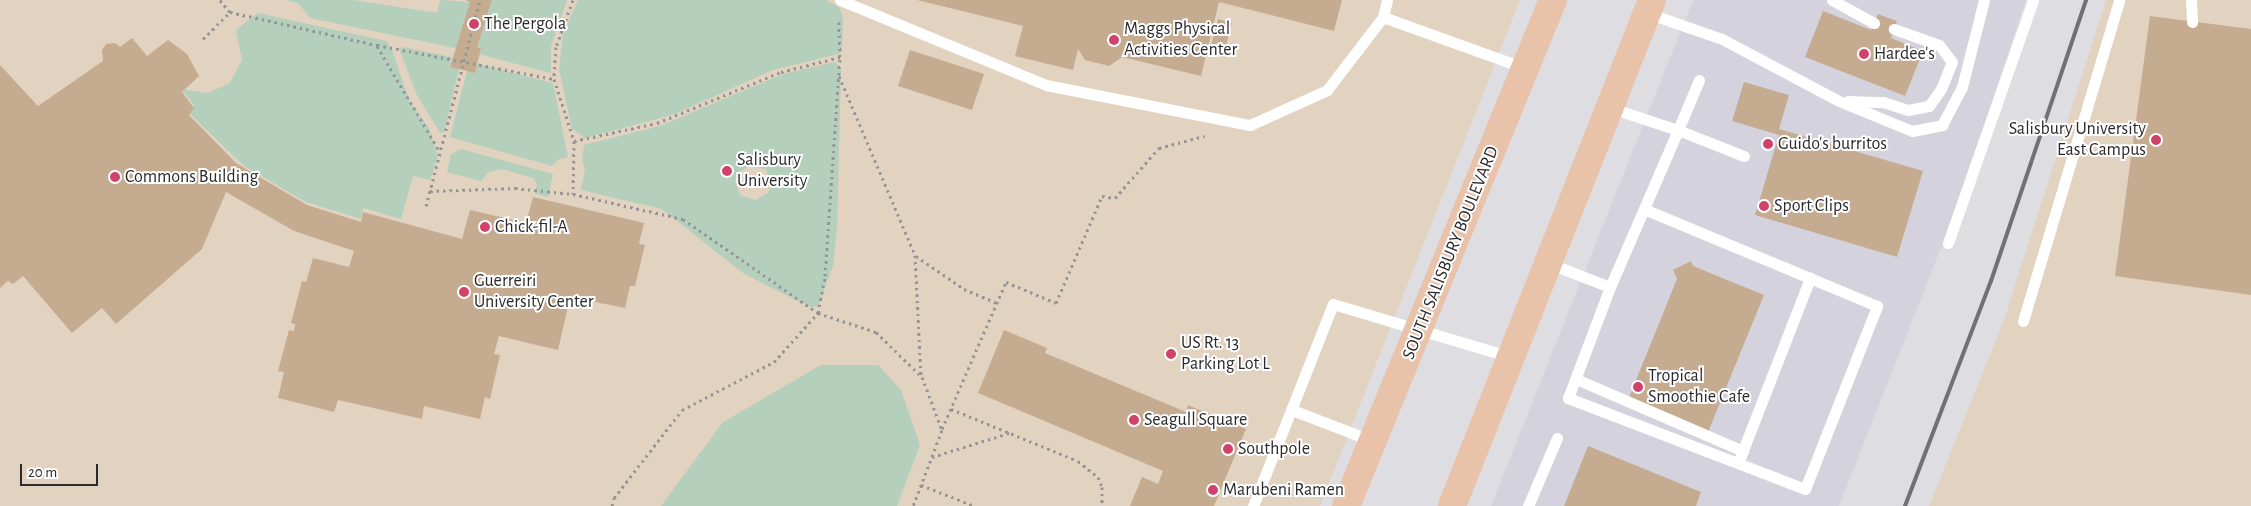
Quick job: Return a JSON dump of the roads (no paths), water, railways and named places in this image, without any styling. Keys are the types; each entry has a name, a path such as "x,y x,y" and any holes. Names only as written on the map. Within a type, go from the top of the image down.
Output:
{"main road":[{"name":"SOUTH SALISBURY BOULEVARD","path":"1346,506 1554,0"},
{"path":"1452,506 1650,7"}],"lane":[{"path":"840,5 1046,85 1250,125 1327,90 1383,17 1388,0"},
{"path":"1832,0 1874,23"},
{"path":"1650,7 1722,39 1839,101 1912,131 1942,125 1962,87 1984,0"},
{"path":"1948,243 2033,0"},
{"path":"2023,321 2120,0"},
{"path":"2191,0 2192,22"},
{"path":"1383,17 1526,68"},
{"path":"1839,101 1883,102 1908,110 1929,106 1941,90 1952,62 1939,44 1894,29"},
{"path":"1644,209 1877,306 1805,489 1568,398 1610,287 1699,80"},
{"path":"1610,108 1678,130 1744,156"},
{"path":"1548,264 1610,287"},
{"path":"1738,462 1810,278"},
{"path":"1253,506 1333,304 1510,357"},
{"path":"1576,379 1742,451"},
{"path":"1292,410 1373,441"},
{"path":"1528,506 1557,438"}],"railway":[{"path":"1905,506 1991,281 2086,0"}],"place":[{"name":"The Pergola","path":"474,24"},
{"name":"Maggs Physical Activities Center","path":"1114,40"},
{"name":"Hardee's","path":"1864,54"},
{"name":"Salisbury University East Campus","path":"2156,140"},
{"name":"Guido's burritos","path":"1768,144"},
{"name":"Salisbury University","path":"727,171"},
{"name":"Commons Building","path":"115,177"},
{"name":"Sport Clips","path":"1764,206"},
{"name":"Chick-fil-A","path":"485,227"},
{"name":"Guerreiri University Center","path":"464,292"},
{"name":"US Rt. 13 Parking Lot L","path":"1171,354"},
{"name":"Tropical Smoothie Cafe","path":"1638,387"},
{"name":"Seagull Square","path":"1134,420"},
{"name":"Southpole","path":"1228,449"},
{"name":"Marubeni Ramen","path":"1213,490"}]}
